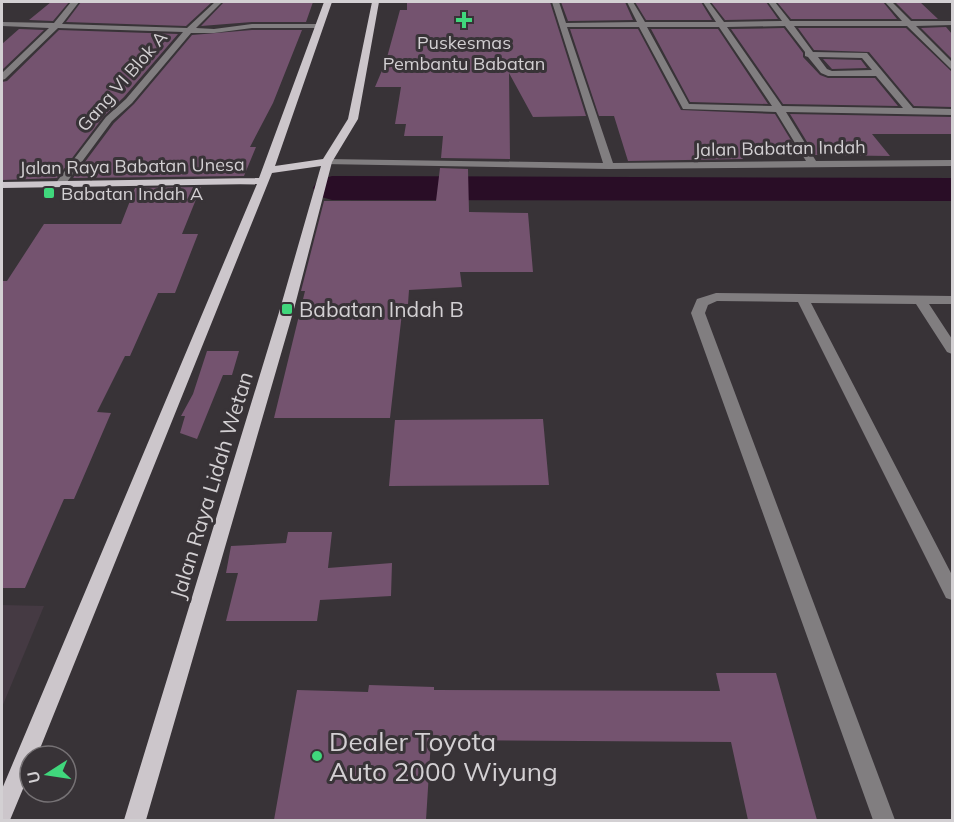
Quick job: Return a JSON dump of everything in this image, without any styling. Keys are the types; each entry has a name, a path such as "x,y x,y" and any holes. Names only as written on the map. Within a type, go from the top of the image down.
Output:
{"main road":[{"path":"2,814 265,176 328,2"},
{"name":"Jalan Raya Lidah Wetan","path":"135,820 287,309 327,162 352,119 376,2"},
{"name":"Jalan Raya Babatan Unesa","path":"2,185 265,176 327,162"}],"street":[{"path":"2,76 57,25 75,2"},
{"name":"Gang VI Blok A","path":"60,184 103,127 129,101 189,30 219,2"},
{"path":"555,2 609,166"},
{"path":"630,2 686,107 952,112"},
{"path":"705,2 780,110 812,163"},
{"path":"771,2 808,54 827,73 878,73"},
{"path":"888,2 952,67"},
{"path":"562,25 952,23"},
{"path":"2,24 189,30 318,26"},
{"path":"808,54 861,54 911,112"},
{"name":"Jalan Babatan Indah","path":"327,162 609,166 952,163"},
{"path":"884,820 698,313 702,302 716,297 952,300"},
{"path":"802,298 952,592"},
{"path":"920,300 952,349"}],"shaded area":[{"path":"2,605 44,606 2,707"}],"building":[{"path":"51,2 69,2 53,21 29,20"},
{"path":"81,2 212,2 186,26 66,22"},
{"path":"224,2 313,2 306,22 252,22 201,26"},
{"path":"407,2 550,2 586,116 533,117 509,73 510,159 441,158 443,136 404,136 406,124 395,124 401,87 375,87 386,61 400,10 407,10"},
{"path":"561,2 625,2 633,20 568,21"},
{"path":"635,2 701,2 712,20 646,20"},
{"path":"711,2 766,2 778,19 725,20"},
{"path":"777,2 883,2 897,19 791,19"},
{"path":"895,2 920,2 938,19 912,19"},
{"path":"946,27 952,34 952,59 921,28"},
{"path":"784,28 803,53 803,57 820,75 828,78 875,78 898,106 783,104 731,29"},
{"path":"798,28 906,28 952,72 952,107 914,106 869,52 814,50"},
{"path":"19,29 44,30 2,70 2,44"},
{"path":"570,29 638,29 681,110 775,114 800,155 741,154 743,159 628,161 614,116 599,116"},
{"path":"651,29 718,29 768,104 690,102"},
{"path":"59,30 178,34 124,97 104,116 57,178 2,180 2,82 7,81"},
{"path":"252,30 302,30 273,103 250,147 256,147 244,176 73,178 114,123 134,104 192,35"},
{"path":"823,59 861,60 867,68 832,69"},
{"path":"790,114 952,117 952,134 872,134 890,156 815,155"},
{"path":"440,168 468,169 469,212 528,213 533,272 460,272 462,287 409,290 408,304 403,304 390,418 274,418 305,291 301,291 324,201 436,201"},
{"path":"201,187 182,234 198,234 175,293 158,293 130,356 125,356 97,412 111,413 74,499 64,499 25,588 2,588 2,281 7,281 44,224 121,224 135,188"},
{"path":"207,351 239,351 232,375 223,375 197,439 180,433 185,416 181,416 193,394"},
{"path":"543,419 549,485 389,486 395,420"},
{"path":"288,532 332,532 328,568 392,563 391,596 320,600 317,621 226,621 238,573 226,573 231,546 286,543"},
{"path":"716,673 776,673 817,820 748,820 731,742 431,740 426,820 274,820 297,690 368,692 369,685 434,687 434,690 720,691"}],"waterway":[{"path":"332,188 952,190"}],"place":[{"name":"Puskesmas Pembantu Babatan","path":"464,20"},
{"name":"Babatan Indah A","path":"49,193"},
{"name":"Babatan Indah B","path":"287,309"},
{"name":"Dealer Toyota Auto 2000 Wiyung","path":"317,756"}]}
